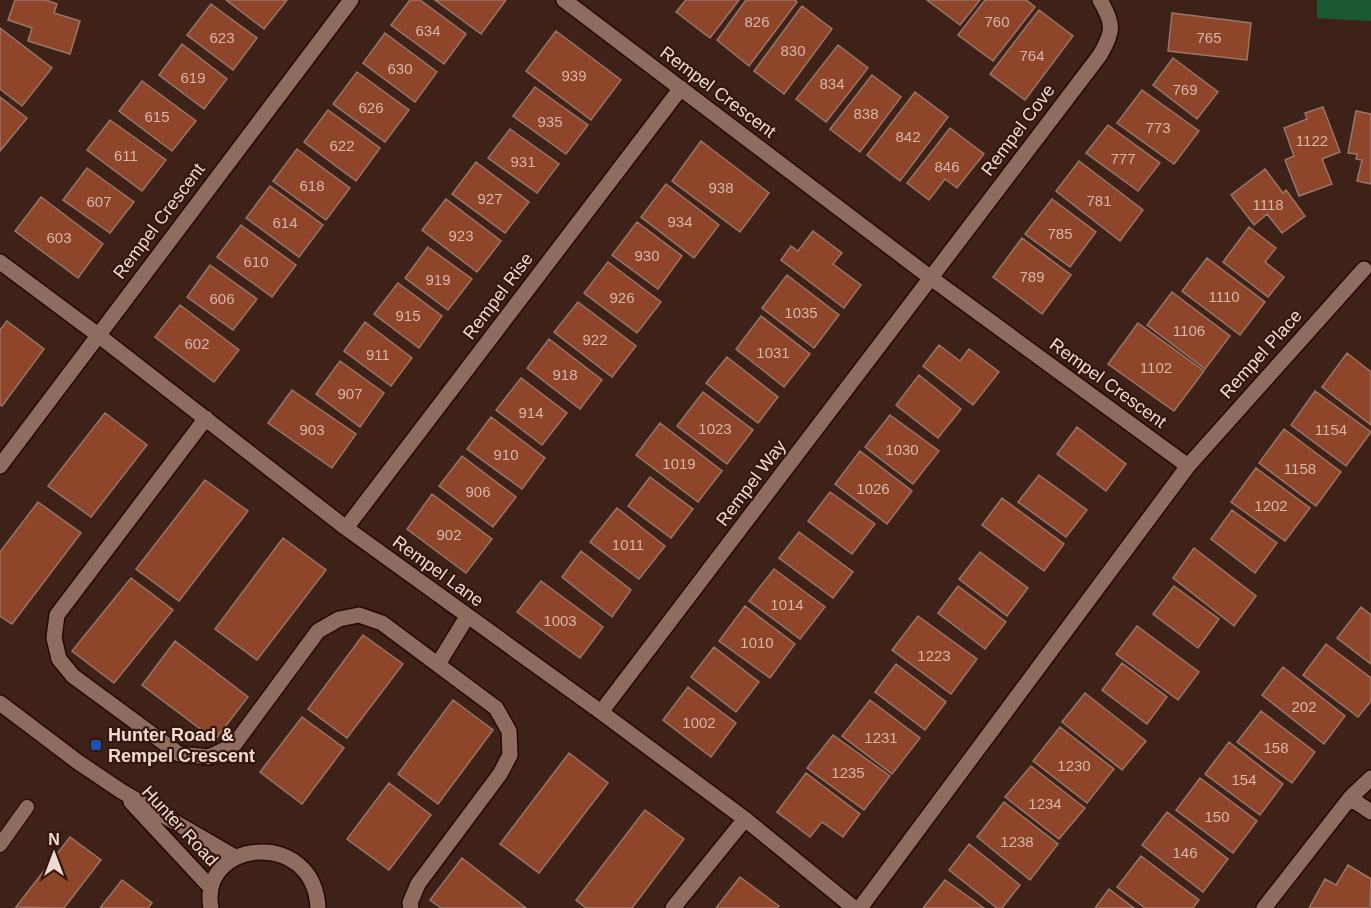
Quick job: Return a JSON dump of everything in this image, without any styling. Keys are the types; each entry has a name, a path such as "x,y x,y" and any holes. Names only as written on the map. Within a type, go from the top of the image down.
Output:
{"street":[{"name":"Rempel Crescent","path":"0,466 351,0"},
{"name":"Rempel Crescent","path":"564,0 931,278 1188,466"},
{"name":"Rempel Cove","path":"931,278 1100,55 1110,38 1110,17 1100,0"},
{"name":"Rempel Rise","path":"346,528 681,88"},
{"name":"Rempel Lane","path":"0,262 207,418 346,528 745,819 854,908"},
{"name":"Rempel Place","path":"1188,466 1364,269"},
{"name":"Rempel Way","path":"601,712 931,278"},
{"path":"207,418 57,615 54,638 59,659 73,676 179,754 208,757 234,745 318,631 339,619 359,615 382,623 496,708 509,731 510,755 500,774 418,884 410,903 411,908"},
{"path":"860,908 1188,466"},
{"path":"438,664 467,616"},
{"name":"Hunter Road","path":"0,703 78,762 121,791 235,857"},
{"path":"1264,908 1350,798 1371,778"},
{"name":"Hunter Road","path":"121,791 211,888"},
{"path":"1350,798 1371,812"},
{"path":"673,908 745,819"},
{"path":"211,908 211,888 221,869 235,857 264,851 279,853 296,862 312,882 318,908"}],"lane":[{"path":"0,845 27,807"}],"green space":[{"path":"1317,0 1371,0 1371,21 1317,18"}],"building":[{"path":"15,0 46,0 57,4 54,13 80,21 70,54 28,41 32,28 8,20"},
{"path":"226,0 287,0 264,29"},
{"path":"410,0 420,0 466,34 444,64 391,25"},
{"path":"435,0 506,0 481,34"},
{"path":"686,0 739,0 710,38 676,12"},
{"path":"746,0 795,0 797,2 749,66 717,40"},
{"path":"927,0 980,0 960,25"},
{"path":"985,0 1026,0 1035,7 993,61 958,35"},
{"path":"211,4 257,38 233,70 187,35"},
{"path":"802,6 832,29 784,94 754,71"},
{"path":"1039,10 1073,36 1025,100 990,74"},
{"path":"1172,13 1251,23 1247,60 1168,51"},
{"path":"0,28 52,68 22,106 0,89"},
{"path":"556,31 621,80 591,120 526,71"},
{"path":"385,33 437,72 415,102 363,63"},
{"path":"182,44 227,79 204,109 159,75"},
{"path":"838,45 868,68 826,122 796,99"},
{"path":"1173,58 1218,92 1197,119 1153,85"},
{"path":"357,72 409,110 385,142 333,104"},
{"path":"872,75 901,97 860,152 830,129"},
{"path":"142,81 196,121 172,151 119,111"},
{"path":"535,87 588,125 566,154 513,116"},
{"path":"1142,90 1199,131 1174,164 1117,123"},
{"path":"915,92 948,117 900,181 867,155"},
{"path":"0,97 27,118 0,151"},
{"path":"1323,107 1340,152 1322,159 1332,184 1299,196 1285,160 1294,156 1284,128 1307,119 1305,113"},
{"path":"328,110 380,148 356,181 304,142"},
{"path":"1356,111 1371,114 1371,184 1357,181 1362,160 1356,159 1357,154 1348,153"},
{"path":"110,120 166,160 142,191 87,150"},
{"path":"1108,125 1160,163 1138,191 1086,153"},
{"path":"950,128 984,154 957,188 945,179 929,200 907,183"},
{"path":"510,129 559,164 537,193 488,158"},
{"path":"701,141 769,193 740,232 672,181"},
{"path":"297,149 350,188 326,220 273,181"},
{"path":"1079,161 1143,210 1120,241 1056,191"},
{"path":"476,162 529,202 505,233 452,194"},
{"path":"87,168 134,202 110,233 63,200"},
{"path":"1265,169 1283,193 1286,190 1305,216 1282,233 1267,214 1254,225 1231,195"},
{"path":"666,184 719,225 694,258 641,217"},
{"path":"270,186 323,225 299,257 246,218"},
{"path":"41,197 103,244 78,278 15,231"},
{"path":"446,199 501,241 477,272 422,230"},
{"path":"1052,199 1096,232 1070,267 1025,234"},
{"path":"637,222 682,256 658,289 612,255"},
{"path":"241,225 296,265 272,297 217,257"},
{"path":"1249,227 1276,248 1265,262 1284,277 1268,297 1223,262"},
{"path":"813,231 842,253 833,264 861,285 844,308 781,260 791,246 798,251"},
{"path":"1022,238 1071,275 1042,314 993,277"},
{"path":"428,247 472,279 448,310 405,278"},
{"path":"1207,258 1265,302 1240,335 1182,291"},
{"path":"608,262 661,302 637,333 584,293"},
{"path":"210,265 257,299 233,330 187,297"},
{"path":"787,275 839,315 814,348 762,308"},
{"path":"398,283 442,316 419,348 374,314"},
{"path":"1172,292 1230,336 1205,369 1147,325"},
{"path":"578,302 636,346 612,377 554,332"},
{"path":"180,305 239,350 214,382 155,337"},
{"path":"761,316 810,354 784,387 736,349"},
{"path":"7,321 44,349 2,406 0,405 0,330"},
{"path":"365,322 412,358 391,386 344,351"},
{"path":"1138,323 1204,371 1174,411 1108,364"},
{"path":"549,339 602,380 580,409 527,368"},
{"path":"939,345 960,361 969,349 999,372 973,405 923,366"},
{"path":"1347,353 1371,372 1371,425 1322,387"},
{"path":"727,357 778,397 758,423 706,383"},
{"path":"340,361 384,393 360,427 316,394"},
{"path":"919,375 961,409 938,438 896,405"},
{"path":"521,378 567,413 542,445 496,410"},
{"path":"292,390 356,434 332,468 268,423"},
{"path":"1315,391 1371,432 1346,466 1291,425"},
{"path":"703,392 753,430 727,464 677,426"},
{"path":"105,413 147,445 91,517 48,486"},
{"path":"890,415 939,451 913,484 865,447"},
{"path":"491,417 545,458 522,489 467,449"},
{"path":"660,423 722,471 698,502 636,455"},
{"path":"1077,427 1126,464 1106,491 1057,454"},
{"path":"1284,429 1341,472 1316,506 1259,463"},
{"path":"860,451 912,491 887,524 835,484"},
{"path":"462,456 516,497 493,527 439,486"},
{"path":"1256,468 1310,508 1285,541 1231,502"},
{"path":"1039,475 1087,510 1066,537 1018,502"},
{"path":"650,477 693,509 671,538 628,506"},
{"path":"205,480 248,511 179,601 136,569"},
{"path":"830,492 875,524 852,554 808,521"},
{"path":"432,494 492,539 466,573 407,529"},
{"path":"1002,498 1064,544 1044,571 982,525"},
{"path":"38,502 81,533 12,624 0,616 0,552"},
{"path":"617,508 665,546 639,579 590,542"},
{"path":"1232,510 1277,543 1255,573 1211,539"},
{"path":"799,532 853,572 833,598 779,558"},
{"path":"283,538 326,570 257,660 215,629"},
{"path":"1194,548 1256,596 1234,626 1173,578"},
{"path":"581,551 631,590 612,617 562,577"},
{"path":"980,552 1028,588 1007,616 959,579"},
{"path":"774,569 825,607 800,639 749,601"},
{"path":"131,578 173,610 114,683 72,651"},
{"path":"541,581 603,627 580,658 517,612"},
{"path":"958,586 1006,622 985,649 938,613"},
{"path":"1174,586 1219,619 1198,648 1153,614"},
{"path":"745,606 795,644 770,678 719,641"},
{"path":"1361,607 1371,615 1371,664 1337,638"},
{"path":"918,616 977,659 951,694 892,650"},
{"path":"1137,626 1199,672 1178,700 1116,654"},
{"path":"363,635 403,664 347,738 308,709"},
{"path":"175,641 248,697 215,740 142,685"},
{"path":"1326,644 1371,678 1371,701 1358,717 1303,675"},
{"path":"714,647 759,682 736,712 691,677"},
{"path":"1122,663 1167,697 1147,724 1102,690"},
{"path":"896,664 946,702 925,730 875,692"},
{"path":"1283,667 1345,716 1324,744 1262,695"},
{"path":"688,687 736,723 711,757 663,720"},
{"path":"1085,693 1146,741 1122,770 1062,722"},
{"path":"453,700 493,730 438,804 398,774"},
{"path":"870,700 920,738 892,774 842,736"},
{"path":"1261,711 1315,752 1292,783 1237,742"},
{"path":"302,717 344,748 302,804 260,772"},
{"path":"1060,727 1114,769 1087,803 1033,761"},
{"path":"833,735 890,776 864,810 807,768"},
{"path":"1229,742 1283,784 1260,815 1205,774"},
{"path":"569,753 608,783 539,873 500,844"},
{"path":"1031,766 1085,808 1059,839 1005,797"},
{"path":"806,773 860,814 843,837 822,822 810,837 777,812"},
{"path":"1200,778 1257,821 1233,853 1176,810"},
{"path":"389,783 431,815 389,870 347,839"},
{"path":"1004,802 1058,844 1030,880 977,837"},
{"path":"645,810 684,839 632,908 586,908 576,900"},
{"path":"1167,812 1228,859 1203,892 1142,845"},
{"path":"70,837 101,860 64,908 16,907"},
{"path":"969,844 1020,885 1002,908 997,908 949,870"},
{"path":"1141,856 1199,900 1193,908 1145,908 1117,887"},
{"path":"462,858 526,908 441,908 430,900"},
{"path":"1348,865 1371,879 1370,908 1309,908 1325,879 1336,885"},
{"path":"740,877 779,906 777,908 716,908"},
{"path":"122,880 152,903 148,908 100,908"},
{"path":"945,880 984,908 923,908"},
{"path":"1109,889 1134,908 1095,908"}],"place":[{"name":"Hunter Road & Rempel Crescent","path":"96,745"}]}
